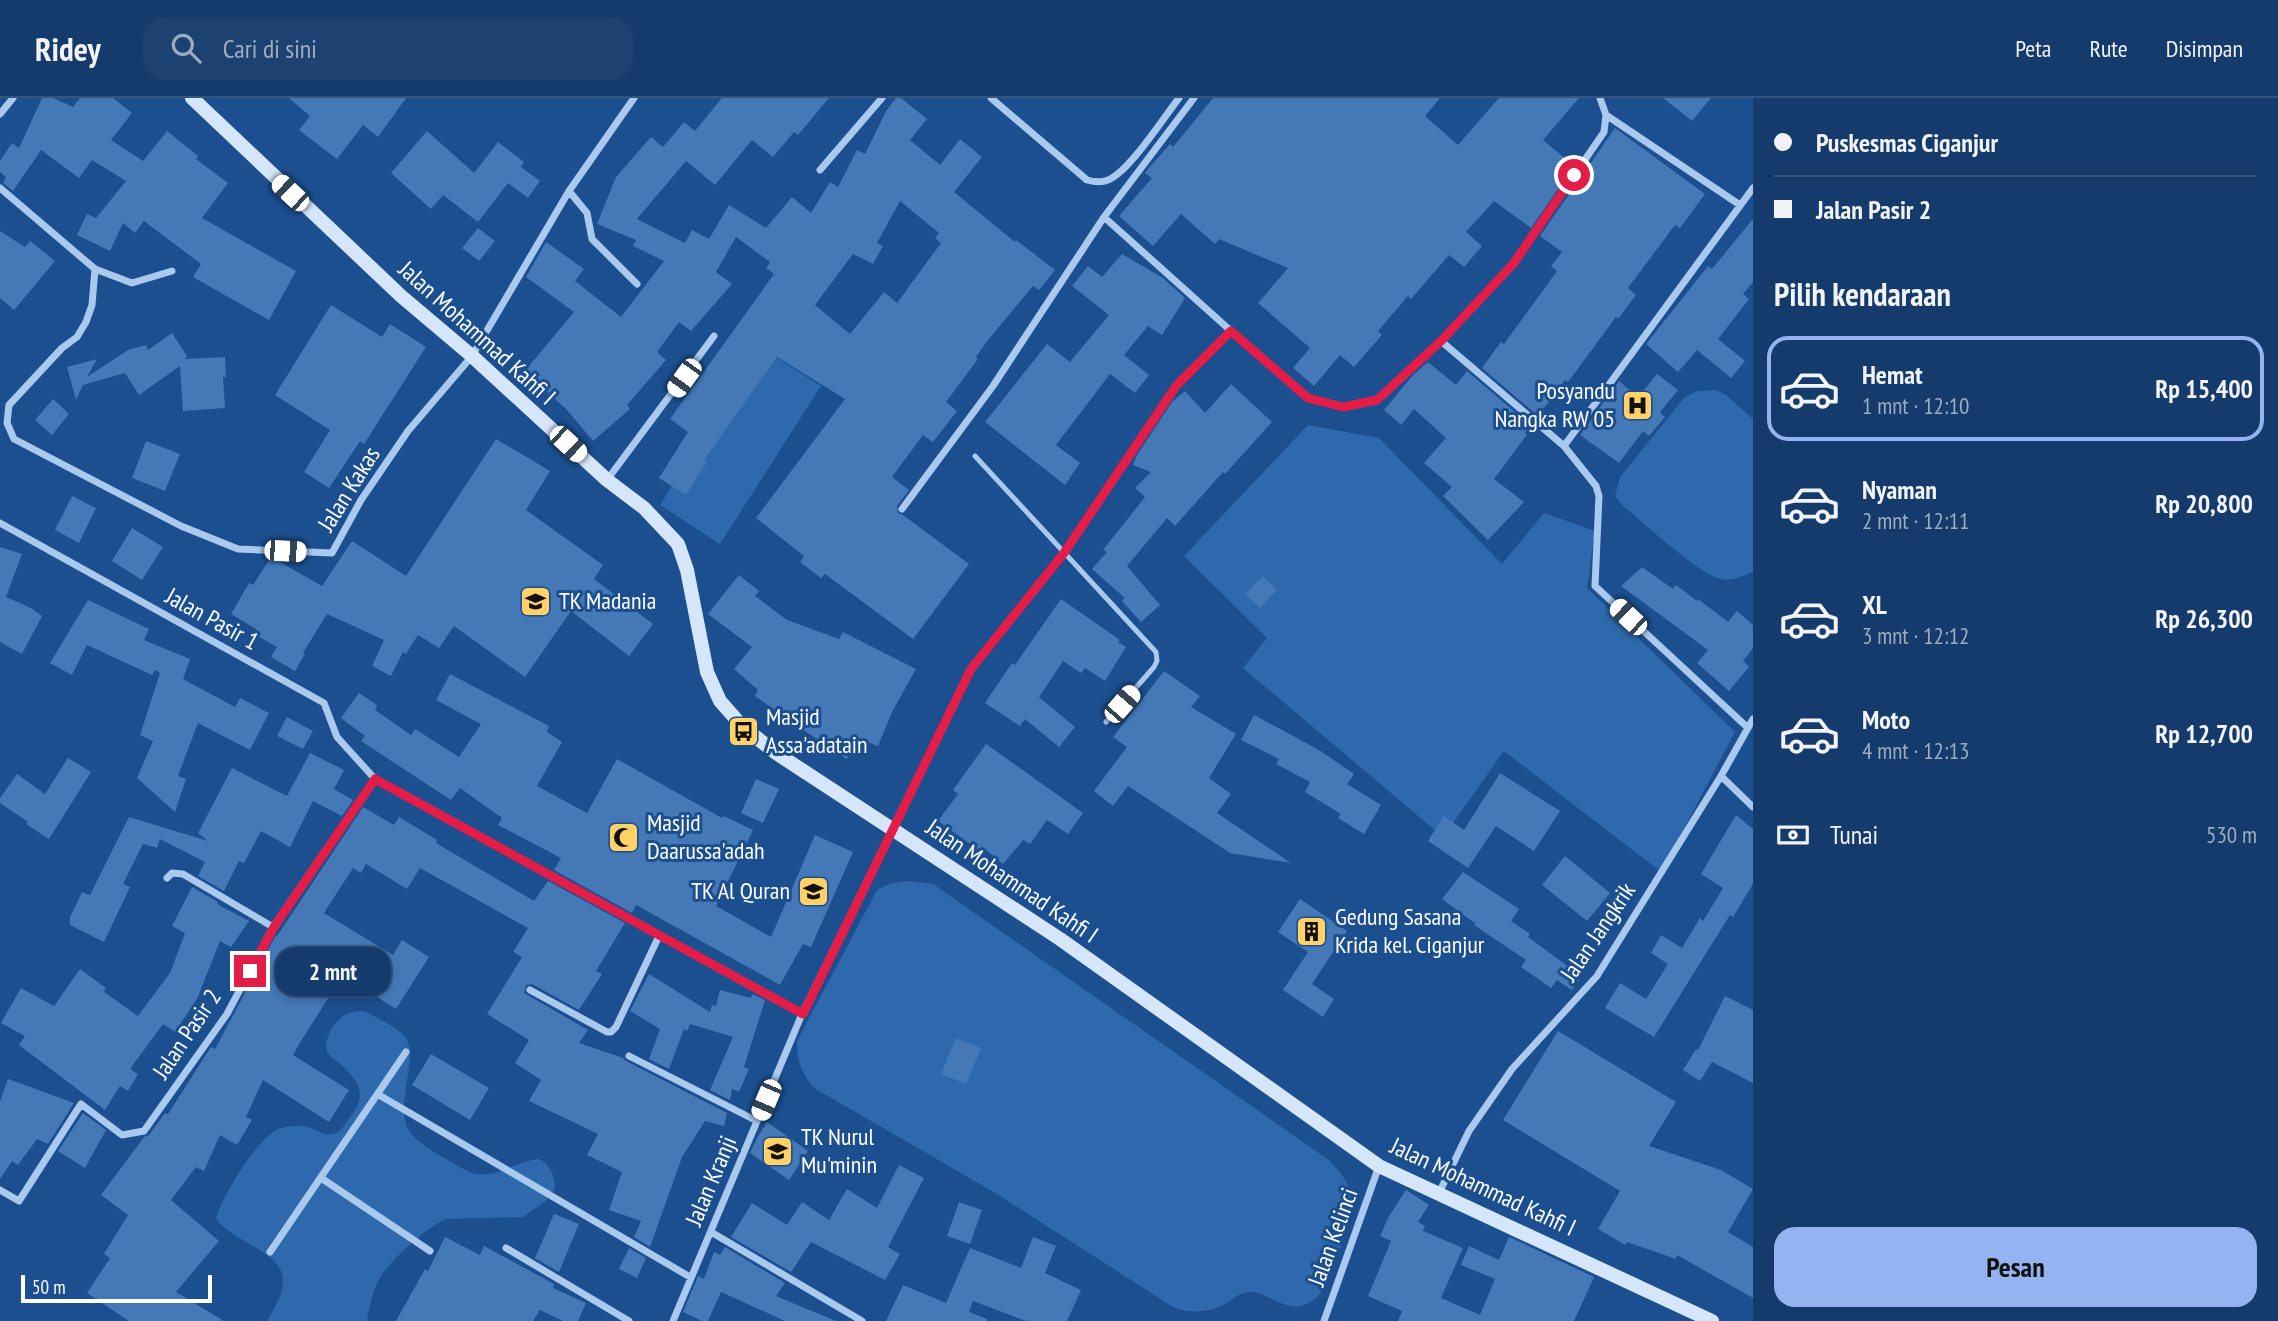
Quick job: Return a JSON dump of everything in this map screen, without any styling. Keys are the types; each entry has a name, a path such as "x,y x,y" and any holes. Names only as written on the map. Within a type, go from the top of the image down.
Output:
{"main road":[{"name":"Jalan Mohammad Kahfi I","path":"192,98 401,296 472,356 607,480 644,508 678,544 687,570 707,672 720,701 741,726 776,753 1060,939 1380,1166 1712,1321"}],"street":[{"path":"0,114 13,98"},
{"name":"Jalan Kakas","path":"95,269 92,305 76,337 62,348 9,405 7,423 14,439 181,526 238,549 332,553 361,500 408,431 472,356 569,191 634,98"},
{"path":"820,170 882,98"},
{"path":"991,98 1087,180 1106,181 1117,175 1179,98"},
{"path":"902,509 992,386 1104,217 1194,98"},
{"path":"1104,217 1308,398 1343,407 1377,400 1441,341 1514,263 1604,132 1604,100"},
{"path":"1606,115 1740,205"},
{"path":"0,188 95,269 132,283 172,271"},
{"path":"1564,446 1753,188"},
{"path":"569,191 587,213 592,239 637,284"},
{"name":"Jalan Kranji","path":"673,1321 803,1014 971,669 1064,553 1176,386 1231,331"},
{"path":"607,480 714,337"},
{"path":"1441,341 1564,446 1596,486 1599,496 1595,586 1747,727"},
{"name":"Jalan Pasir 1","path":"0,523 324,703 337,737 375,779 803,1014"},
{"name":"Jalan Jangkrik","path":"1439,1193 1469,1131 1512,1069 1597,976 1721,776 1753,719"},
{"path":"1721,776 1753,807"},
{"name":"Jalan Pasir 2","path":"0,1190 19,1201 80,1104 122,1135 144,1131 227,1014 274,927 375,779"},
{"path":"167,878 172,873 183,874 274,927"},
{"path":"530,990 611,1032 616,1027 659,936"},
{"path":"270,1252 407,1052"},
{"path":"629,1056 757,1121"},
{"path":"379,1095 690,1277"},
{"name":"Jalan Kelinci","path":"1324,1321 1380,1166"},
{"path":"321,1178 430,1251"},
{"path":"711,1232 862,1321"},
{"path":"506,1248 629,1321"}],"lane":[{"path":"975,456 1156,652 1157,661 1154,667 1106,722"}],"shaded area":[{"path":"760,347 821,386 720,544 660,505"},
{"path":"1715,390 1725,394 1753,419 1753,572 1729,580 1712,575 1686,559 1624,507 1615,496 1620,477 1684,398 1697,391"},
{"path":"1308,425 1379,438 1502,564 1544,513 1595,531 1587,588 1735,732 1661,872 1504,751 1443,837 1243,668 1267,638 1184,556"},
{"path":"909,881 933,884 1329,1160 1350,1190 1350,1213 1342,1245 1330,1276 1318,1296 1305,1305 1293,1306 1250,1292 1206,1311 1193,1312 1173,1307 997,1194 814,1088 801,1066 797,1041 877,890 892,883"},
{"path":"367,1012 395,1028 408,1043 410,1053 404,1105 405,1118 412,1135 436,1153 469,1172 478,1174 487,1174 539,1159 552,1171 555,1189 546,1201 523,1217 448,1219 422,1234 383,1273 374,1290 367,1321 267,1321 281,1292 281,1272 268,1256 227,1230 216,1218 243,1167 272,1133 281,1128 298,1126 326,1134 334,1134 342,1129 356,1108 360,1093 351,1074 329,1054 326,1046 328,1036 337,1021 349,1013"}],"building":[{"path":"42,98 53,98 73,107 80,98 113,98 132,113 111,140 143,161 167,131 198,156 196,159 228,183 202,218 296,271 269,320 193,277 201,264 144,221 135,233 123,223 110,251 77,235 87,214 96,218 126,181 92,160 79,178 41,150 13,191 3,183 6,177 0,172 0,161 12,143 19,148"},
{"path":"289,98 406,98 378,137 363,125 337,159 299,130 310,116"},
{"path":"722,98 829,98 798,135 794,132 773,157 752,140 715,185 686,161 637,219 685,243 692,230 709,239 729,205 766,228 792,197 811,213 830,182 838,187 857,150 865,154 886,111 896,98 901,98 927,119 910,140 940,165 960,139 982,157 954,192 1015,242 1016,240 1055,270 1039,290 1033,286 988,340 976,357 978,359 946,402 957,411 933,442 923,435 892,477 909,490 897,506 898,513 969,564 913,639 825,574 821,578 800,562 804,556 756,518 845,399 777,357 704,460 707,462 686,495 659,478 688,432 670,419 774,274 766,268 770,262 736,237 716,272 732,284 691,331 679,322 657,352 666,360 627,405 630,409 593,441 567,410 541,386 534,393 519,378 574,312 526,277 546,242 584,269 575,281 621,317 664,261 633,246 636,240 597,224 616,177 651,137 663,147 684,122 695,131","holes":["900,201 939,233 935,238 941,243 897,303 884,292 850,334 815,305 853,254 873,264 883,246 877,243"]},
{"path":"1213,98 1440,98 1425,116 1458,145 1499,98 1579,98 1543,140 1574,166 1531,228 1494,201 1466,232 1482,246 1464,267 1449,255 1411,299 1408,296 1378,331 1382,335 1354,367 1340,355 1314,386 1293,368 1310,348 1258,303 1288,268 1219,239 1215,244 1181,214 1153,246 1119,216 1152,178 1145,173 1148,169 1170,144 1173,147"},
{"path":"1663,98 1711,98 1692,121"},
{"path":"1615,128 1705,194 1680,228 1675,225 1628,288 1636,295 1618,319 1616,317 1568,382 1565,380 1538,416 1482,368 1501,342 1504,344 1557,271 1551,266 1562,252 1540,236"},
{"path":"427,131 474,173 498,142 524,162 521,167 540,181 528,198 508,183 478,222 443,195 431,209 391,173"},
{"path":"1753,219 1753,282 1743,294 1749,299 1718,339 1745,361 1731,378 1697,350 1678,372 1646,344 1708,266 1712,269"},
{"path":"478,228 495,241 479,261 462,248"},
{"path":"0,231 25,247 30,241 55,261 14,310 0,298"},
{"path":"1122,254 1163,278 1185,298 1162,335 1148,326 1124,355 1149,375 1135,393 1110,374 1056,445 1080,463 1065,485 985,422 1047,344 1070,362 1109,315 1072,286 1088,266 1102,277"},
{"path":"331,305 382,337 390,324 426,347 364,444 360,441 329,488 304,472 330,430 275,395"},
{"path":"172,333 187,356 185,359 225,357 225,408 183,411 180,366 139,395 125,373 83,385 76,400 67,367 97,359 87,377 128,350 146,345 148,350"},
{"path":"1428,362 1456,385 1467,371 1530,425 1525,433 1527,435 1494,479 1524,502 1488,540 1443,496 1452,487 1424,463 1446,438 1414,409 1401,425 1384,410 1413,375"},
{"path":"1657,374 1678,390 1660,412 1665,417 1649,436 1643,431 1619,463 1580,435 1619,381 1638,397"},
{"path":"1231,384 1272,422 1175,526 1167,518 1127,566 1160,605 1141,622 1122,601 1125,598 1092,569 1107,552 1103,550 1145,497 1135,488 1151,472 1133,465 1172,402 1185,391 1205,413"},
{"path":"53,399 69,414 52,435 35,420"},
{"path":"496,439 550,471 526,510 603,565 594,579 653,624 629,656 571,611 525,677 454,626 439,648 418,635 406,654 403,652 391,676 372,666 384,640 327,614 295,671 271,657 277,647 254,634 256,629 231,614 249,583 253,585 271,557 322,586 352,541 406,576"},
{"path":"146,441 180,454 165,491 132,478"},
{"path":"72,496 96,508 79,543 55,530"},
{"path":"132,528 163,547 142,580 112,561"},
{"path":"0,547 22,554 6,597 42,616 22,654 0,642"},
{"path":"1642,567 1673,589 1676,585 1697,601 1698,599 1728,622 1737,611 1753,625 1753,648 1743,661 1749,667 1729,691 1697,663 1708,650 1621,586"},
{"path":"739,575 759,591 755,596 787,620 839,639 843,632 916,669 893,710 878,746 863,740 846,759 820,736 818,740 755,696 758,690 734,669 752,647 708,614"},
{"path":"1263,576 1277,590 1260,608 1245,594"},
{"path":"1061,599 1126,647 1105,681 1085,668 1081,673 1063,661 1039,697 1075,727 1059,747 1025,719 1020,726 985,703"},
{"path":"88,600 149,629 144,640 190,659 183,679 235,707 240,698 269,713 250,750 198,723 178,776 186,779 175,812 137,778 153,741 140,735 160,673 155,670 152,675 87,645 72,675 50,663"},
{"path":"1164,671 1200,696 1191,707 1236,734 1209,778 1231,794 1217,813 1291,863 1230,853 1128,786 1113,806 1094,791 1127,747 1113,737"},
{"path":"450,674 549,726 547,732 562,742 537,786 587,813 617,759 722,818 724,816 753,830 716,906 771,937 815,835 853,852 811,947 803,944 780,985 636,905 632,913 554,870 561,858 498,825 502,818 460,788 451,800 361,741 365,736 341,718 359,693 377,705 375,710 411,735 415,729 459,757 481,724 436,700"},
{"path":"1254,715 1319,750 1354,774 1347,784 1381,805 1364,834 1338,818 1341,814 1305,792 1310,782 1276,764 1279,759 1241,740"},
{"path":"287,717 313,731 303,749 277,736"},
{"path":"986,744 1083,813 1068,834 1047,820 1030,844 1023,840 1003,864 986,850 983,853 938,821 958,794 953,790"},
{"path":"310,753 344,770 334,789 353,800 342,816 313,801 290,847 261,831 244,863 239,861 224,891 198,876 205,862 160,839 157,848 143,844 123,884 130,887 104,942 70,925 70,917 82,892 90,895 129,817 208,841 198,833 232,768 287,796"},
{"path":"68,758 91,772 49,839 0,803 0,798 17,774 45,794"},
{"path":"1500,773 1560,811 1534,851 1496,826 1468,868 1428,841 1444,816 1464,830"},
{"path":"756,779 779,789 763,823 741,813"},
{"path":"363,807 394,825 399,817 437,840 436,843 534,901 548,881 625,923 596,971 602,974 579,1010 532,984 526,985 524,993 588,1030 579,1043 623,1058 727,1113 724,1126 705,1121 682,1157 650,1247 634,1237 641,1221 609,1210 622,1172 587,1155 598,1134 529,1101 541,1080 515,1063 529,1040 487,1014 522,957 513,952 528,928 420,868 407,889 366,864 361,873 353,868 324,913 393,955 402,940 429,957 396,1009 374,995 371,999 345,983 337,995 332,992 298,1046 293,1055 349,1090 329,1122 263,1080 246,1117 252,1120 237,1145 220,1135 204,1171 196,1167 171,1200 219,1241 176,1292 224,1321 129,1321 87,1293 110,1258 104,1254 128,1215 101,1195 144,1137 149,1135 165,1113 168,1114 211,1047 215,1049 276,935"},
{"path":"1736,815 1753,829 1753,884 1733,917 1730,915 1654,1037 1605,1008 1620,983 1646,999 1668,964 1651,953 1661,935 1682,948 1700,918 1703,921 1723,888 1701,874"},
{"path":"1565,856 1610,893 1587,921 1542,885"},
{"path":"1463,872 1519,909 1511,921 1581,976 1572,990 1557,980 1551,988 1521,967 1526,960 1474,925 1476,924 1442,899"},
{"path":"192,887 249,921 231,947 220,941 197,999 175,1032 163,1024 130,1069 138,1074 128,1091 120,1086 105,1110 19,1045 25,1036 1,1023 21,988 54,1006 80,969 106,988 104,992 138,1016 170,973 185,933 172,926"},
{"path":"1300,899 1347,931 1312,984 1334,999 1323,1017 1283,990 1308,952 1278,932"},
{"path":"649,974 710,1012 712,1005 716,1006 720,990 751,998 752,994 765,1000 744,1067 749,1069 739,1092 732,1089 730,1100 710,1090 733,1037 690,1024 687,1031 684,1029 669,1069 649,1059 660,1029 630,1011"},
{"path":"1725,996 1753,1010 1753,1083 1712,1062 1700,1081 1683,1070 1696,1049 1698,1050"},
{"path":"1558,1031 1676,1102 1649,1146 1721,1170 1753,1189 1728,1232 1753,1247 1753,1298 1677,1255 1676,1259 1627,1242 1625,1245 1598,1229 1620,1191 1503,1120"},
{"path":"956,1038 981,1048 966,1084 941,1074"},
{"path":"431,1054 489,1088 470,1120 412,1085"},
{"path":"8,1079 74,1103 48,1144 37,1139 18,1165 12,1161 0,1179 0,1101"},
{"path":"83,1113 106,1130 85,1168 58,1151"},
{"name":"TK Nurul Mu'minin","path":"767,1122 808,1151 789,1180 750,1153"},
{"path":"899,1165 924,1178 888,1247 900,1254 885,1280 811,1242 791,1272 731,1237 752,1203 787,1225 802,1202 829,1220 847,1189 877,1208"},
{"path":"1406,1190 1429,1205 1418,1222 1425,1226 1423,1231 1463,1248 1441,1298 1480,1315 1495,1279 1461,1265 1469,1246 1499,1260 1509,1237 1594,1277 1574,1321 1398,1321 1402,1311 1368,1296 1391,1241 1380,1236"},
{"path":"959,1202 982,1210 970,1244 947,1236"},
{"path":"554,1214 579,1224 559,1272 535,1258"},
{"path":"445,1237 480,1255 484,1246 554,1284 553,1288 586,1303 578,1321 563,1321 540,1310 533,1321 396,1321 425,1269 428,1271"},
{"path":"1033,1237 1056,1246 1045,1273 1081,1290 1067,1321 1026,1321 973,1301 969,1312 987,1321 886,1321 903,1285 946,1303 970,1248 1021,1268"},
{"path":"725,1247 785,1283 776,1296 836,1321 785,1321 721,1292 708,1321 683,1312 698,1276 704,1279 714,1252 720,1255"},
{"path":"629,1248 646,1258 637,1278 619,1269"}],"place":[{"name":"Posyandu Nangka RW 05","path":"1638,405"},
{"name":"TK Madania","path":"536,601"},
{"name":"Masjid Assa'adatain","path":"743,731"},
{"name":"Masjid Daarussa'adah","path":"624,837"},
{"name":"TK Al Quran","path":"813,891"},
{"name":"Gedung Sasana Krida kel. Ciganjur","path":"1312,931"},
{"name":"TK Nurul Mu'minin","path":"778,1151"}],"route":[{"path":"250,971 274,927 375,779 803,1014 971,669 1064,553 1176,386 1231,331 1308,398 1343,407 1377,400 1441,341 1514,263 1574,175"}]}
